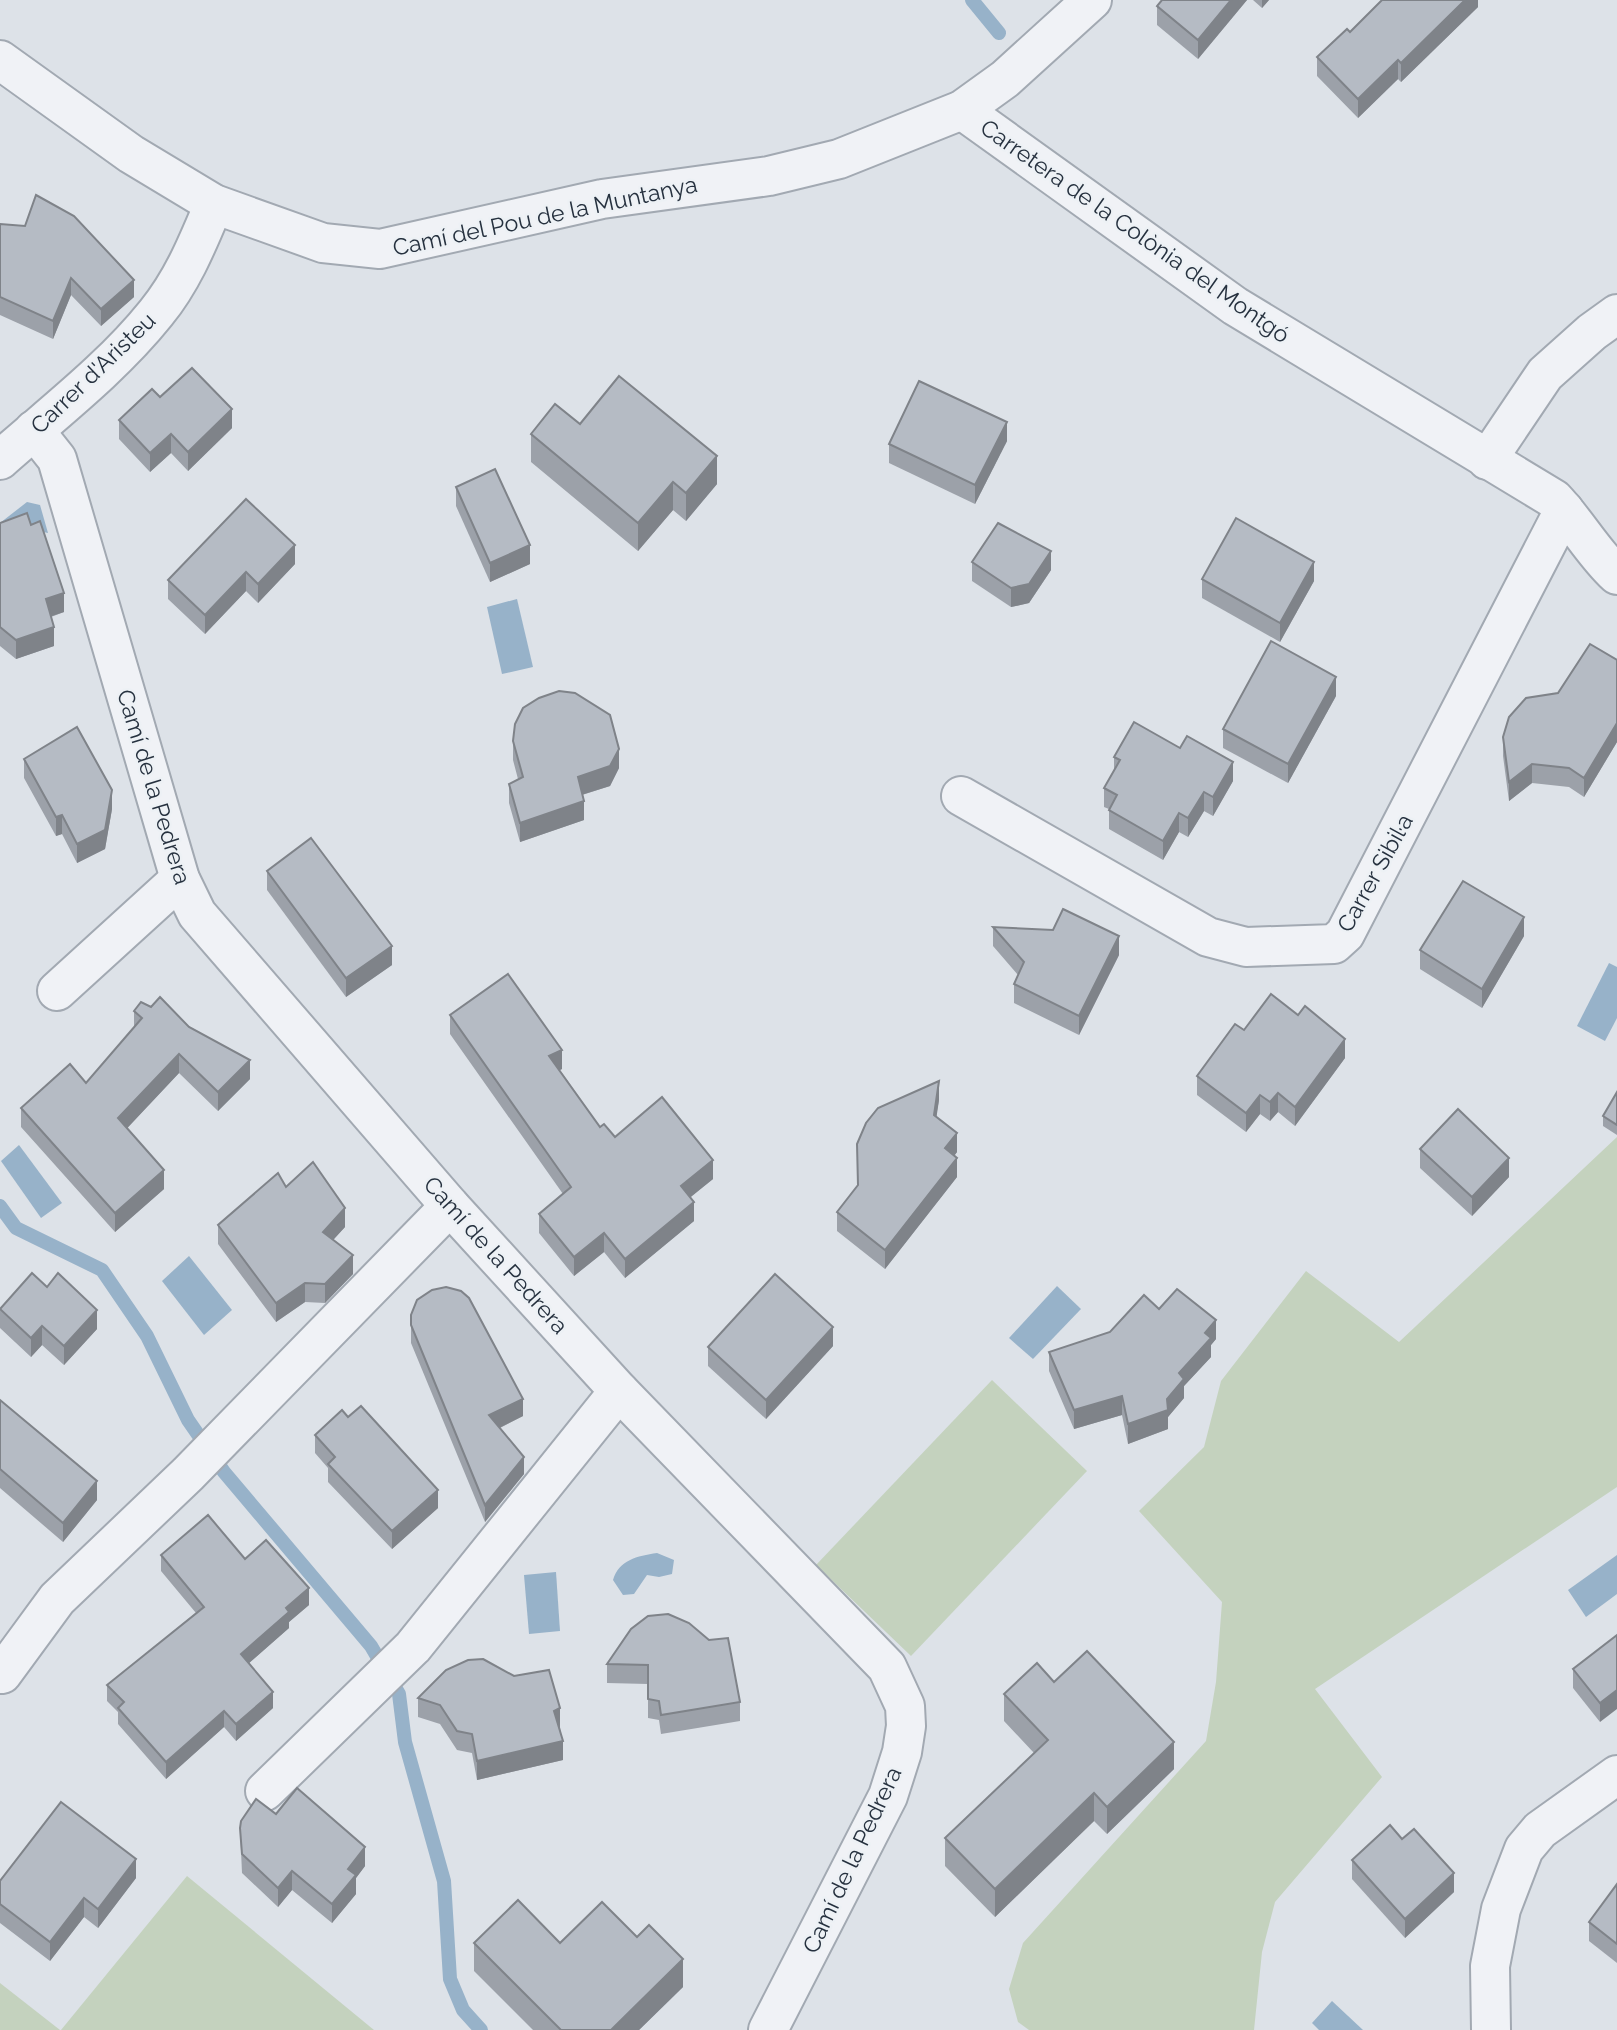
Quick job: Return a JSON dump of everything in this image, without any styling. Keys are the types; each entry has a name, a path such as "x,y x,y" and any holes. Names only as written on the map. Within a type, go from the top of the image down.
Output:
{"street":[{"name":"Camí del Pou de la Muntanya","path":"0,60 131,154 214,204 323,243 380,249 401,247 602,199 769,176 839,159 962,110 1005,79 1092,0"},
{"name":"Carretera de la Colònia del Montgó","path":"962,110 1235,306 1554,499 1603,563 1617,575"},
{"name":"Carrer d'Aristeu","path":"0,460 122,352 158,312 190,260 214,204"},
{"path":"1487,460 1545,374 1592,331 1617,314"},
{"name":"Camí de la Pedrera","path":"34,430 57,459 180,879 197,914 450,1206 619,1391 887,1667 905,1706 906,1726 902,1752 888,1796 768,2030"},
{"name":"Carrer Sibil·a","path":"961,796 1208,937 1246,947 1334,944 1345,934 1564,510"},
{"path":"57,991 180,879"},
{"path":"2,1674 57,1599 188,1474 450,1206"},
{"path":"265,1791 359,1703 413,1647 619,1391"},
{"path":"1491,2030 1490,1966 1501,1909 1524,1849 1540,1830 1617,1775"}],"green space":[{"path":"1617,1137 1617,1487 1315,1689 1382,1777 1275,1902 1262,1952 1254,2030 1029,2030 1018,2022 1009,1989 1023,1943 1206,1741 1216,1682 1222,1602 1139,1511 1204,1447 1221,1381 1306,1271 1399,1342"},
{"path":"992,1380 1087,1471 911,1656 816,1565"},
{"path":"187,1876 374,2030 61,2030"},
{"path":"0,1983 60,2030 0,2030"}],"water":[{"path":"27,502 40,505 48,533 0,523"},
{"path":"517,599 533,667 502,674 487,607"},
{"path":"1609,963 1617,967 1617,1018 1605,1041 1577,1026"},
{"path":"19,1145 62,1203 41,1218 1,1161"},
{"path":"189,1256 232,1310 204,1335 162,1281"},
{"path":"1057,1286 1081,1309 1033,1359 1009,1338"},
{"path":"657,1553 674,1560 672,1574 659,1577 647,1575 634,1594 623,1595 613,1580 624,1563"},
{"path":"1617,1555 1617,1594 1586,1617 1568,1590"},
{"path":"556,1572 560,1631 529,1634 524,1575"},
{"path":"1332,2001 1363,2030 1319,2030 1312,2023"}],"building":[{"path":"1162,0 1231,0 1198,40 1157,6"},
{"path":"1382,0 1465,0 1401,63 1398,60 1358,99 1317,57 1347,29 1350,32"},
{"path":"36,195 74,216 134,280 101,309 71,278 53,321 0,297 0,224 25,226"},
{"path":"192,368 232,409 188,452 171,434 150,453 119,420 152,389 160,397"},
{"path":"619,376 717,456 686,493 673,482 638,523 531,434 555,404 580,424"},
{"path":"919,381 1007,422 975,485 889,444"},
{"path":"495,469 530,545 490,563 456,487"},
{"path":"246,499 295,545 258,584 246,572 205,615 168,580"},
{"path":"27,513 31,525 40,521 64,593 46,599 54,627 16,640 0,627 0,523"},
{"path":"1236,518 1314,562 1280,623 1202,579"},
{"path":"998,523 1051,551 1029,584 1011,588 972,562"},
{"path":"1271,641 1336,677 1288,764 1223,729"},
{"path":"1590,644 1617,660 1617,723 1584,778 1569,768 1532,764 1509,782 1503,737 1509,717 1526,698 1558,693"},
{"path":"559,691 575,693 610,715 619,749 610,766 578,777 584,801 520,823 509,784 523,777 513,741 515,724 523,708 539,698"},
{"path":"1134,722 1180,748 1187,736 1233,762 1213,797 1204,792 1188,818 1179,813 1163,841 1109,810 1117,795 1104,788 1120,760 1114,757"},
{"path":"77,727 112,790 105,830 77,844 62,815 56,817 24,759"},
{"path":"311,838 392,946 346,978 267,871"},
{"path":"1463,881 1524,917 1482,989 1420,950"},
{"path":"1063,909 1119,936 1079,1016 1014,984 1024,962 993,927 1053,930"},
{"path":"508,974 562,1050 549,1056 600,1127 604,1124 615,1137 662,1097 713,1160 681,1186 694,1202 625,1259 604,1233 574,1257 539,1214 571,1187 450,1015"},
{"path":"1271,994 1298,1015 1305,1006 1345,1039 1295,1107 1278,1093 1270,1102 1260,1095 1246,1113 1197,1076 1235,1024 1244,1030"},
{"path":"160,997 189,1027 250,1060 218,1092 179,1054 118,1118 164,1170 115,1213 21,1108 70,1064 86,1083 142,1018 134,1011 141,1002 151,1007"},
{"path":"939,1081 934,1115 957,1133 945,1148 957,1158 885,1250 837,1212 858,1185 857,1144 866,1123 878,1108"},
{"path":"1617,1092 1617,1125 1603,1116"},
{"path":"1458,1109 1509,1158 1472,1197 1420,1149"},
{"path":"313,1162 345,1208 323,1232 353,1255 325,1284 305,1283 276,1303 218,1225 278,1173 286,1187"},
{"path":"32,1273 47,1287 58,1273 97,1310 64,1346 42,1326 31,1338 0,1309"},
{"path":"775,1274 833,1327 766,1400 708,1347"},
{"path":"446,1287 461,1291 469,1298 523,1399 489,1415 524,1457 485,1505 411,1325 411,1315 417,1300 432,1290"},
{"path":"1177,1289 1216,1320 1205,1333 1211,1338 1179,1373 1184,1379 1167,1399 1168,1410 1128,1424 1122,1396 1074,1410 1049,1352 1110,1332 1144,1295 1159,1309"},
{"path":"0,1400 97,1481 63,1523 0,1469"},
{"path":"361,1406 438,1490 392,1531 328,1464 335,1457 315,1435 342,1410 348,1417"},
{"path":"208,1515 245,1559 266,1540 309,1588 286,1608 289,1612 241,1654 273,1692 236,1724 224,1711 166,1762 118,1708 124,1702 107,1685 204,1607 161,1555"},
{"path":"668,1614 689,1623 709,1640 728,1638 740,1702 661,1715 659,1701 648,1699 648,1665 607,1664 631,1629 648,1616"},
{"path":"1617,1635 1617,1690 1600,1703 1573,1669"},
{"path":"1087,1651 1174,1742 1107,1807 1094,1793 995,1889 945,1838 1048,1740 1004,1694 1037,1663 1054,1682"},
{"path":"483,1659 514,1676 549,1670 560,1708 554,1711 563,1741 477,1761 472,1734 457,1731 440,1705 418,1698 446,1670 468,1660"},
{"path":"297,1788 365,1847 348,1869 356,1875 332,1904 292,1871 278,1888 242,1854 241,1821 256,1799 276,1814"},
{"path":"61,1802 136,1859 98,1909 84,1898 50,1942 0,1904 0,1881"},
{"path":"1390,1825 1402,1839 1414,1829 1454,1873 1405,1919 1352,1860"},
{"path":"1617,1884 1617,1944 1589,1922"},
{"path":"518,1900 560,1943 602,1902 637,1937 649,1925 683,1959 611,2030 561,2030 474,1943"}],"waterway":[{"path":"972,0 999,33"},
{"path":"0,1206 16,1228 102,1270 147,1336 188,1420 224,1472 371,1646 399,1694 405,1742 444,1881 450,1979 463,2010 481,2030"}]}
